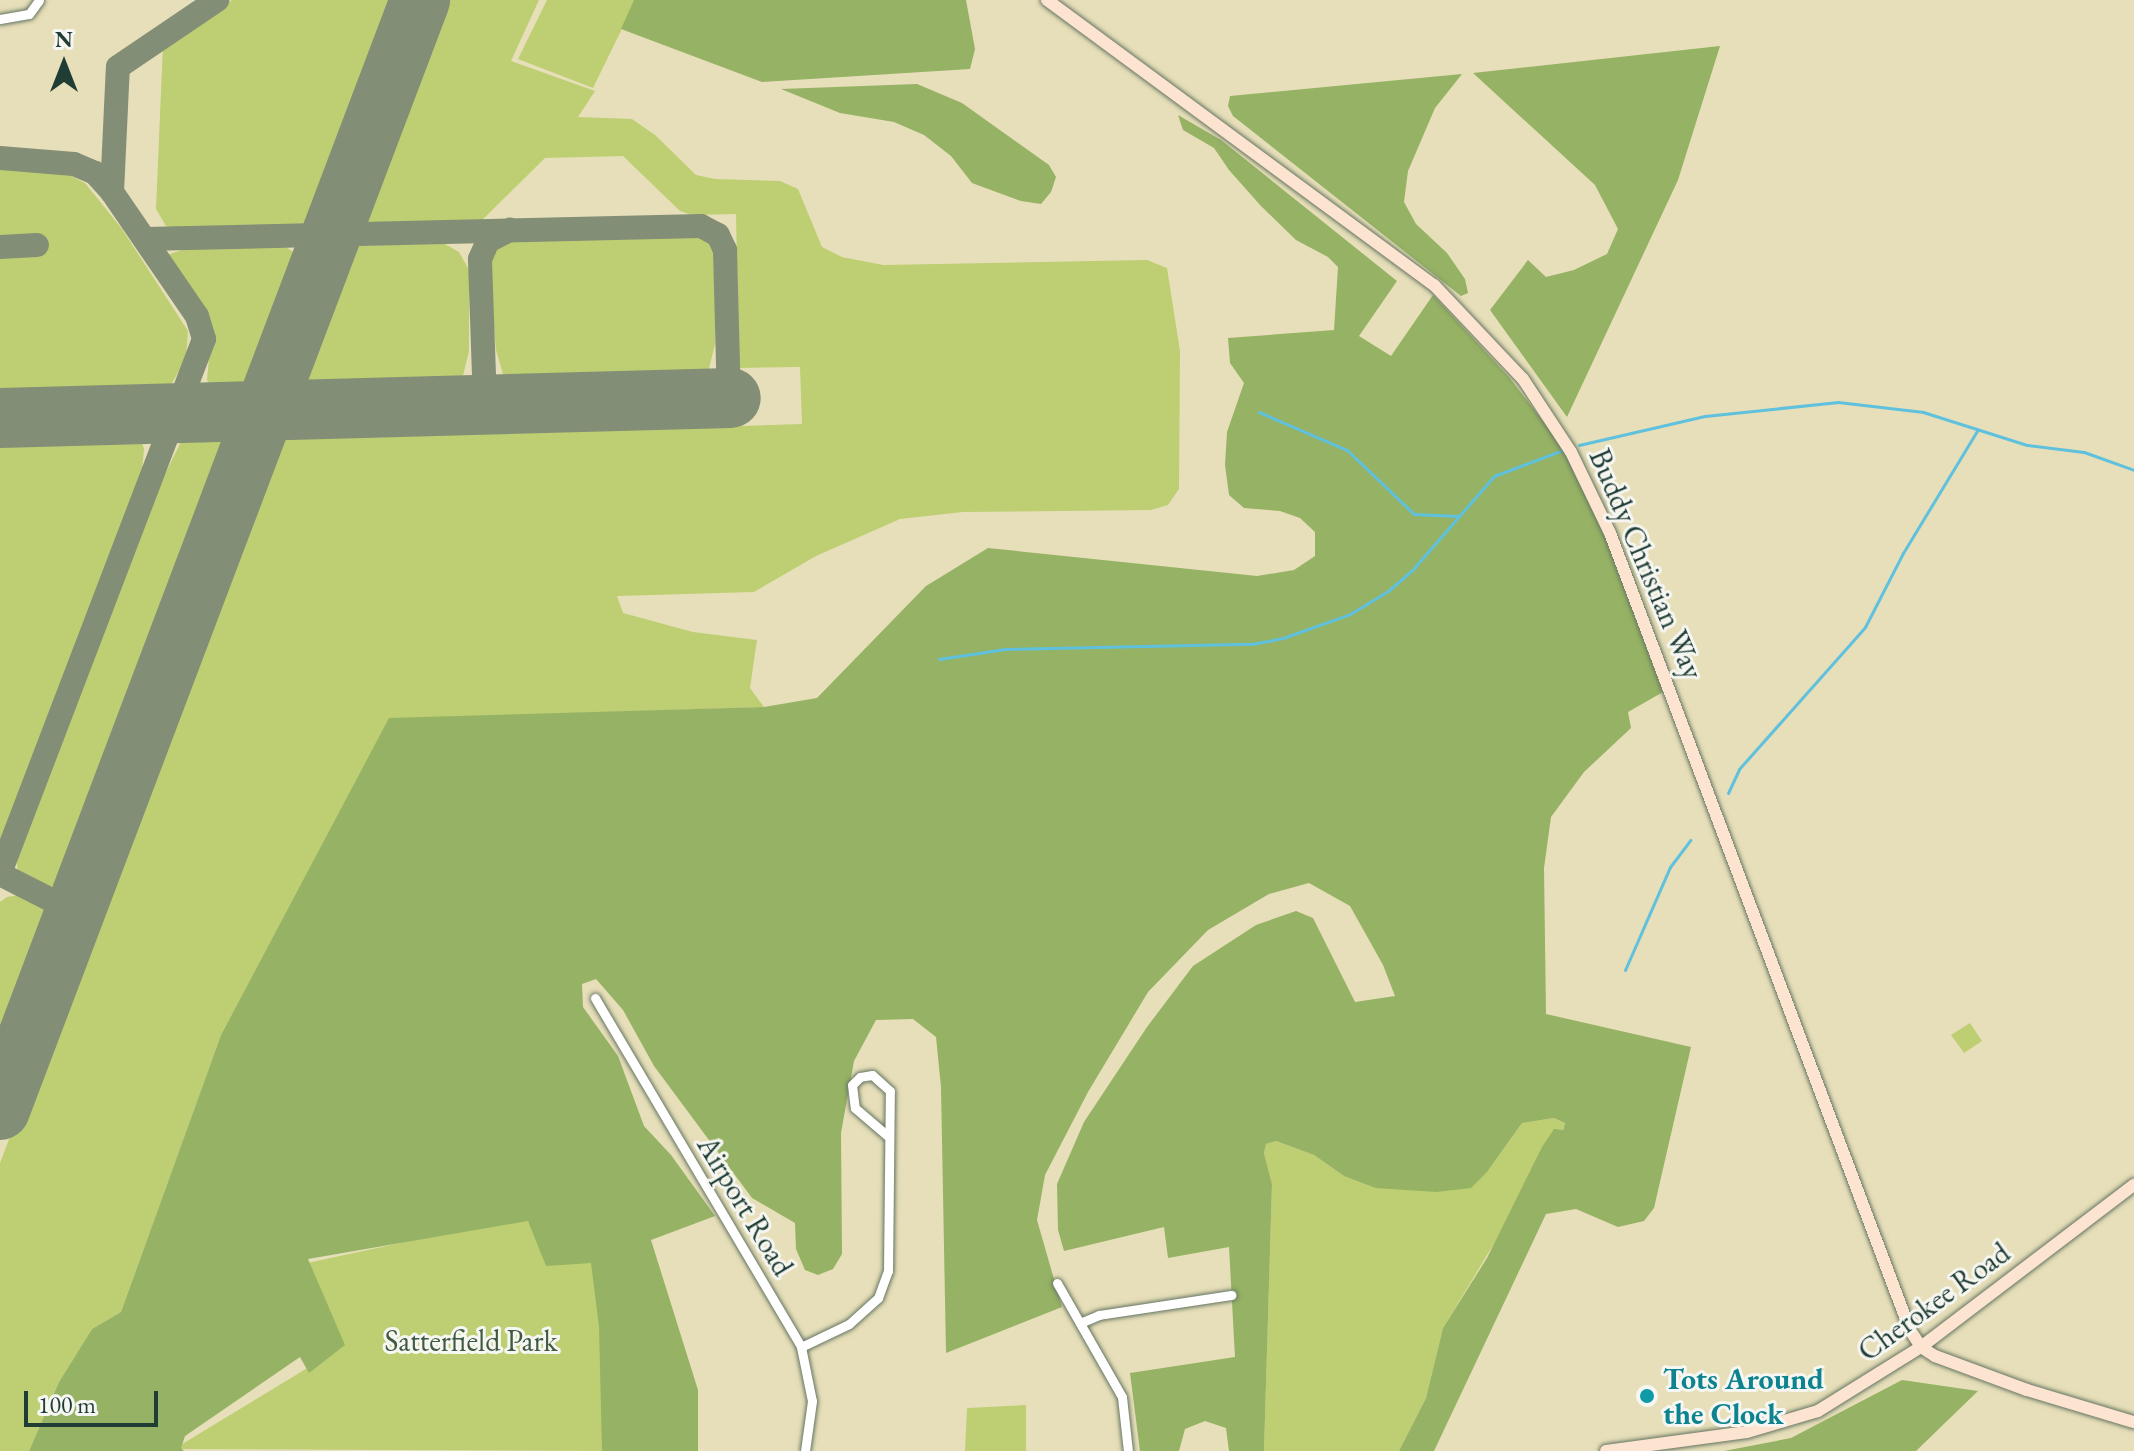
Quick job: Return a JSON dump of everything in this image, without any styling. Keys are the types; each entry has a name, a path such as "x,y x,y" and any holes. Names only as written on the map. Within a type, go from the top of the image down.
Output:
{"street":[{"path":"0,19 20,18 29,14 39,0"},
{"name":"Buddy Christian Way","path":"1047,0 1434,285 1495,346 1550,416 1610,533 1910,1330 1921,1347"},
{"name":"Airport Road","path":"595,998 801,1347 812,1401 805,1451"},
{"path":"801,1347 849,1324 878,1298 888,1271 890,1091 872,1075 860,1077 852,1085 855,1108 889,1137"},
{"name":"Cherokee Road","path":"1606,1451 1715,1438 1787,1422 1846,1396 1921,1347 2134,1185"},
{"path":"1057,1283 1122,1397 1128,1451"},
{"path":"1080,1323 1099,1315 1232,1295"},
{"path":"1921,1347 2027,1390 2134,1422"}],"green space":[{"path":"232,0 399,0 316,219 311,225 181,229 166,226 156,209 163,45"},
{"path":"442,0 539,0 511,61 595,91 578,117 632,119 655,135 696,175 715,179 780,181 798,189 822,247 842,257 883,265 1147,260 1167,268 1180,351 1179,489 1168,505 1151,510 963,512 900,519 816,556 754,592 617,596 623,613 693,632 757,640 750,688 764,707 389,719 221,1035 121,1312 92,1329 59,1382 29,1451 0,1451 0,1163 278,432 740,418 741,426 802,424 800,367 739,368 736,214 692,215 680,211 623,156 545,158 481,221 367,225 358,220"},
{"path":"547,0 636,0 593,88 518,59"},
{"path":"634,0 966,0 975,49 970,69 762,82 621,29"},
{"path":"1720,46 1678,180 1567,417 1490,310 1528,260 1546,277 1574,270 1607,254 1618,229 1595,185 1473,73"},
{"path":"1462,74 1435,108 1408,171 1404,202 1416,224 1447,253 1465,279 1468,293 1461,296 1233,116 1228,106 1230,96"},
{"path":"917,84 962,103 1049,165 1056,177 1051,192 1041,204 1021,201 972,183 951,156 924,135 894,122 840,113 781,89"},
{"path":"1178,115 1221,140 1397,281 1359,336 1391,356 1433,295 1509,377 1558,441 1598,513 1663,692 1628,712 1631,728 1584,772 1551,817 1544,868 1546,1014 1691,1047 1654,1208 1644,1221 1618,1227 1576,1209 1546,1214 1434,1451 1399,1451 1426,1398 1443,1328 1487,1258 1542,1147 1554,1129 1563,1130 1565,1123 1554,1118 1522,1123 1487,1172 1471,1188 1436,1192 1376,1188 1344,1176 1314,1155 1276,1141 1266,1144 1264,1153 1272,1184 1264,1451 1229,1451 1226,1428 1205,1421 1185,1429 1179,1451 1140,1451 1130,1373 1235,1357 1229,1247 1168,1258 1164,1227 1064,1251 1058,1230 1057,1184 1084,1122 1147,1027 1193,966 1256,925 1296,911 1313,918 1355,1002 1395,996 1383,965 1350,906 1309,883 1269,894 1208,930 1148,992 1088,1092 1045,1175 1037,1220 1062,1307 946,1353 941,1087 936,1037 913,1019 876,1020 854,1061 841,1133 842,1254 833,1269 818,1275 805,1270 796,1249 795,1223 752,1198 654,1066 623,1010 596,979 582,984 583,1007 618,1056 644,1126 671,1155 715,1216 651,1240 698,1390 698,1451 602,1451 599,1327 591,1263 546,1266 528,1221 308,1259 345,1345 309,1373 300,1357 185,1436 181,1448 184,1451 29,1451 59,1382 92,1329 121,1312 221,1035 389,718 764,707 817,698 926,586 988,548 1257,576 1294,570 1315,556 1315,532 1300,518 1280,511 1244,508 1229,495 1225,465 1227,432 1244,383 1230,363 1228,338 1334,330 1338,267 1328,257 1296,240 1261,206 1214,148 1183,130"},
{"path":"0,168 67,174 85,183 122,229 188,331 186,358 166,394 0,399 0,258 40,256 38,234 0,236"},
{"path":"696,235 712,244 715,257 715,344 707,377 506,384 496,350 490,277 490,259 499,244 508,241"},
{"path":"443,243 459,252 469,270 469,351 461,384 293,390 348,246"},
{"path":"286,247 301,257 249,391 213,392 207,380 212,325 167,255 185,249"},
{"path":"185,434 232,434 67,875 52,887 31,882 18,872 16,858 153,498"},
{"path":"140,436 144,449 142,471 123,531 0,854 0,440"},
{"path":"19,895 41,903 48,912 49,924 0,1053 0,902"},
{"path":"1970,1023 1982,1041 1964,1053 1951,1035"},
{"path":"1554,1118 1565,1123 1562,1131 1443,1328 1426,1398 1399,1451 1264,1451 1272,1184 1264,1153 1266,1144 1276,1141 1314,1155 1344,1176 1487,1172 1522,1123"},
{"name":"Satterfield Park","path":"530,1215 618,1246 615,1451 174,1449 332,1353 289,1267"},
{"path":"1902,1380 1978,1391 1916,1451 1724,1451 1791,1438"},
{"path":"1026,1405 1026,1451 965,1451 967,1408"}],"waterway":[{"path":"1579,445 1705,416 1838,402 1923,412 2027,445 2084,452 2134,470"},
{"path":"1259,412 1347,450 1414,514 1459,516"},
{"path":"1728,793 1739,769 1865,627 1903,553 1977,431"},
{"path":"939,659 1005,649 1252,644 1283,638 1350,614 1388,591 1414,568 1494,476 1563,450"},
{"path":"1625,970 1670,867 1690,840"}],"taxiway":[{"path":"112,192 118,67 217,0"},
{"path":"0,158 74,164 95,173 112,192 197,316 204,339 0,873"},
{"path":"145,239 701,226 718,235 725,250 729,398"},
{"path":"485,404 480,259 488,241 510,230"},
{"path":"0,247 37,245"},
{"path":"0,874 75,912"}],"runway":[{"path":"0,1110 420,0"},
{"path":"0,418 731,398"}],"place":[{"name":"Tots Around the Clock","path":"1647,1396"}]}
